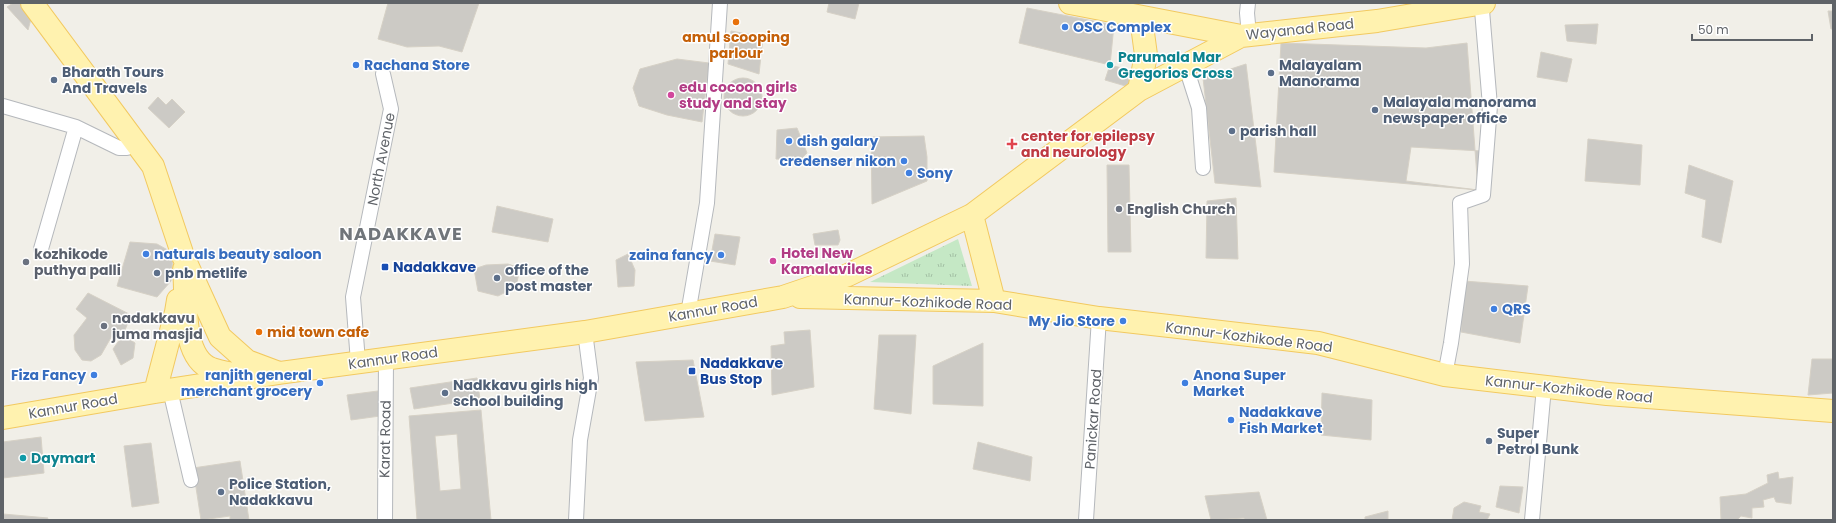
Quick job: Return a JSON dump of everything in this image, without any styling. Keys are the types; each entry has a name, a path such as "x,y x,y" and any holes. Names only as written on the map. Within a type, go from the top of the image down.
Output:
{"main road":[{"path":"32,3 153,166 183,256 220,337 247,362 279,373"},
{"name":"Wayanad Road","path":"1070,3 1141,18 1245,36 1377,21 1484,3"},
{"path":"1139,90 1146,55 1141,18"},
{"path":"783,297 848,275 972,215 1139,90 1185,64 1245,36"},
{"path":"972,215 994,301"},
{"path":"183,256 186,284 186,320 194,354 210,369 254,378"},
{"path":"163,391 176,312 183,256"},
{"name":"Kannur Road","path":"3,418 279,373 584,332 783,297"},
{"name":"Kannur-Kozhikode Road","path":"783,297 994,301 1099,318 1318,343 1445,375 1607,394 1833,411"}],"street":[{"path":"688,314 707,204 720,3"},
{"path":"1245,36 1248,3"},
{"path":"1445,375 1462,264 1460,203 1483,195 1490,106 1482,10 1480,4"},
{"path":"1185,64 1199,108 1203,168"},
{"name":"North Avenue","path":"358,362 353,297 391,109 383,74"},
{"path":"3,106 76,127 119,148 127,148 135,141"},
{"path":"41,249 76,127"},
{"name":"Panickar Road","path":"1086,520 1099,318"},
{"path":"576,520 580,440 591,378 584,332"},
{"name":"Karat Road","path":"385,520 386,359"},
{"path":"1532,520 1544,387"},
{"path":"163,391 191,480"}],"green space":[{"path":"958,239 972,286 870,282"}],"building":[{"path":"13,3 22,3 31,19 28,30 7,7"},
{"path":"388,3 479,3 462,52 439,46 407,47 378,39"},
{"path":"829,3 859,3 855,19 827,12"},
{"path":"1027,8 1114,25 1110,65 1019,43"},
{"path":"1828,11 1833,11 1833,29 1831,29"},
{"path":"1598,24 1596,44 1567,41 1565,25"},
{"path":"731,31 763,37 759,74 728,64"},
{"name":"Malayala manorama newspaper office","path":"1281,43 1426,48 1467,43 1478,190 1274,172"},
{"path":"1541,52 1572,59 1567,82 1537,77"},
{"name":"edu cocoon girls study and stay","path":"677,59 709,63 702,122 667,115 639,106 633,88 640,69"},
{"name":"parish hall","path":"1246,64 1261,187 1215,183 1203,78"},
{"path":"1110,65 1134,71 1129,87 1105,80"},
{"path":"739,78 747,78 757,83 761,90 761,104 757,111 747,116 739,116 729,111 727,108 724,101 724,93 729,83 732,81"},
{"path":"158,97 166,105 172,99 185,112 169,128 148,108"},
{"name":"dish galary","path":"797,128 807,153 800,160 776,159 777,130"},
{"path":"924,136 927,157 927,181 872,204 871,137"},
{"path":"1588,139 1642,145 1640,185 1585,181"},
{"path":"1411,147 1481,151 1478,190 1406,181"},
{"name":"English Church","path":"1107,165 1129,165 1131,252 1108,252"},
{"path":"1689,165 1733,181 1721,243 1702,237 1706,200 1685,193"},
{"path":"1236,198 1238,259 1206,258 1207,201"},
{"path":"497,206 553,219 548,242 492,232"},
{"path":"838,230 840,240 838,245 815,245 813,234"},
{"path":"715,234 740,237 735,265 710,261"},
{"path":"130,242 157,244 173,253 171,281 157,297 117,286"},
{"path":"628,254 635,270 634,286 618,287 616,260"},
{"name":"office of the post master","path":"508,264 520,268 516,287 498,296 478,291 474,269 486,265"},
{"name":"QRS","path":"1464,281 1528,286 1520,343 1461,332"},
{"name":"nadakkavu juma masjid","path":"88,293 131,315 123,335 113,334 101,355 91,361 82,360 75,350 74,335 87,318 76,309"},
{"path":"810,330 814,387 772,395 771,346 785,344 784,332"},
{"name":"nadakkavu juma masjid","path":"123,335 135,343 133,358 121,365 113,349"},
{"path":"879,335 916,335 911,414 874,409"},
{"path":"983,343 983,406 933,404 933,366"},
{"path":"1812,359 1833,359 1833,393 1808,395"},
{"path":"693,360 704,417 645,421 636,362"},
{"name":"Nadkkavu girls high school building","path":"477,378 480,399 414,409 410,388"},
{"path":"378,391 380,416 351,420 347,395"},
{"path":"1322,393 1372,400 1371,440 1321,435"},
{"path":"481,410 491,520 417,520 409,416","holes":["457,434 461,489 440,491 435,436"]},
{"name":"Daymart","path":"41,437 44,473 3,478 3,442"},
{"path":"978,442 1032,457 1030,481 973,469"},
{"path":"151,443 159,503 132,507 124,446"},
{"name":"Police Station, Nadakkavu","path":"240,461 249,520 230,520 230,516 201,520 193,468"},
{"path":"1778,472 1779,479 1793,477 1791,504 1776,502 1774,497 1763,500 1764,507 1752,508 1752,518 1741,516 1737,520 1721,520 1720,497 1746,494 1768,483 1767,475"},
{"path":"1500,486 1523,487 1519,513 1496,507"},
{"path":"1259,492 1267,520 1245,520 1244,518 1211,520 1205,496"},
{"path":"1464,502 1481,506 1479,512 1490,514 1487,520 1452,520 1454,508"},
{"path":"1388,511 1388,520 1365,520 1365,517"},
{"path":"3,514 48,518 47,520 3,520"}],"place":[{"name":"amul scooping parlour","path":"736,22"},
{"name":"OSC Complex","path":"1065,27"},
{"name":"Rachana Store","path":"356,65"},
{"name":"Parumala Mar Gregorios Cross","path":"1110,65"},
{"name":"Malayalam Manorama","path":"1271,73"},
{"name":"Bharath Tours And Travels","path":"54,80"},
{"name":"edu cocoon girls study and stay","path":"671,95"},
{"name":"Malayala manorama newspaper office","path":"1375,110"},
{"name":"parish hall","path":"1232,131"},
{"name":"dish galary","path":"789,141"},
{"name":"center for epilepsy and neurology","path":"1012,144"},
{"name":"credenser nikon","path":"904,161"},
{"name":"Sony","path":"909,173"},
{"name":"English Church","path":"1119,209"},
{"name":"naturals beauty saloon","path":"146,254"},
{"name":"zaina fancy","path":"721,255"},
{"name":"Hotel New Kamalavilas","path":"773,261"},
{"name":"kozhikode puthya palli","path":"26,262"},
{"name":"Nadakkave","path":"385,267"},
{"name":"pnb metlife","path":"157,273"},
{"name":"office of the post master","path":"497,278"},
{"name":"QRS","path":"1494,309"},
{"name":"My Jio Store","path":"1123,321"},
{"name":"nadakkavu juma masjid","path":"104,326"},
{"name":"mid town cafe","path":"259,332"},
{"name":"Nadakkave Bus Stop","path":"692,371"},
{"name":"Fiza Fancy","path":"94,375"},
{"name":"ranjith general merchant grocery","path":"320,383"},
{"name":"Anona Super Market","path":"1185,383"},
{"name":"Nadkkavu girls high school building","path":"445,393"},
{"name":"Nadakkave Fish Market","path":"1231,420"},
{"name":"Super Petrol Bunk","path":"1489,441"},
{"name":"Daymart","path":"23,458"},
{"name":"Police Station, Nadakkavu","path":"221,492"}],"district":[{"name":"NADAKKAVE","path":"401,234"}]}
